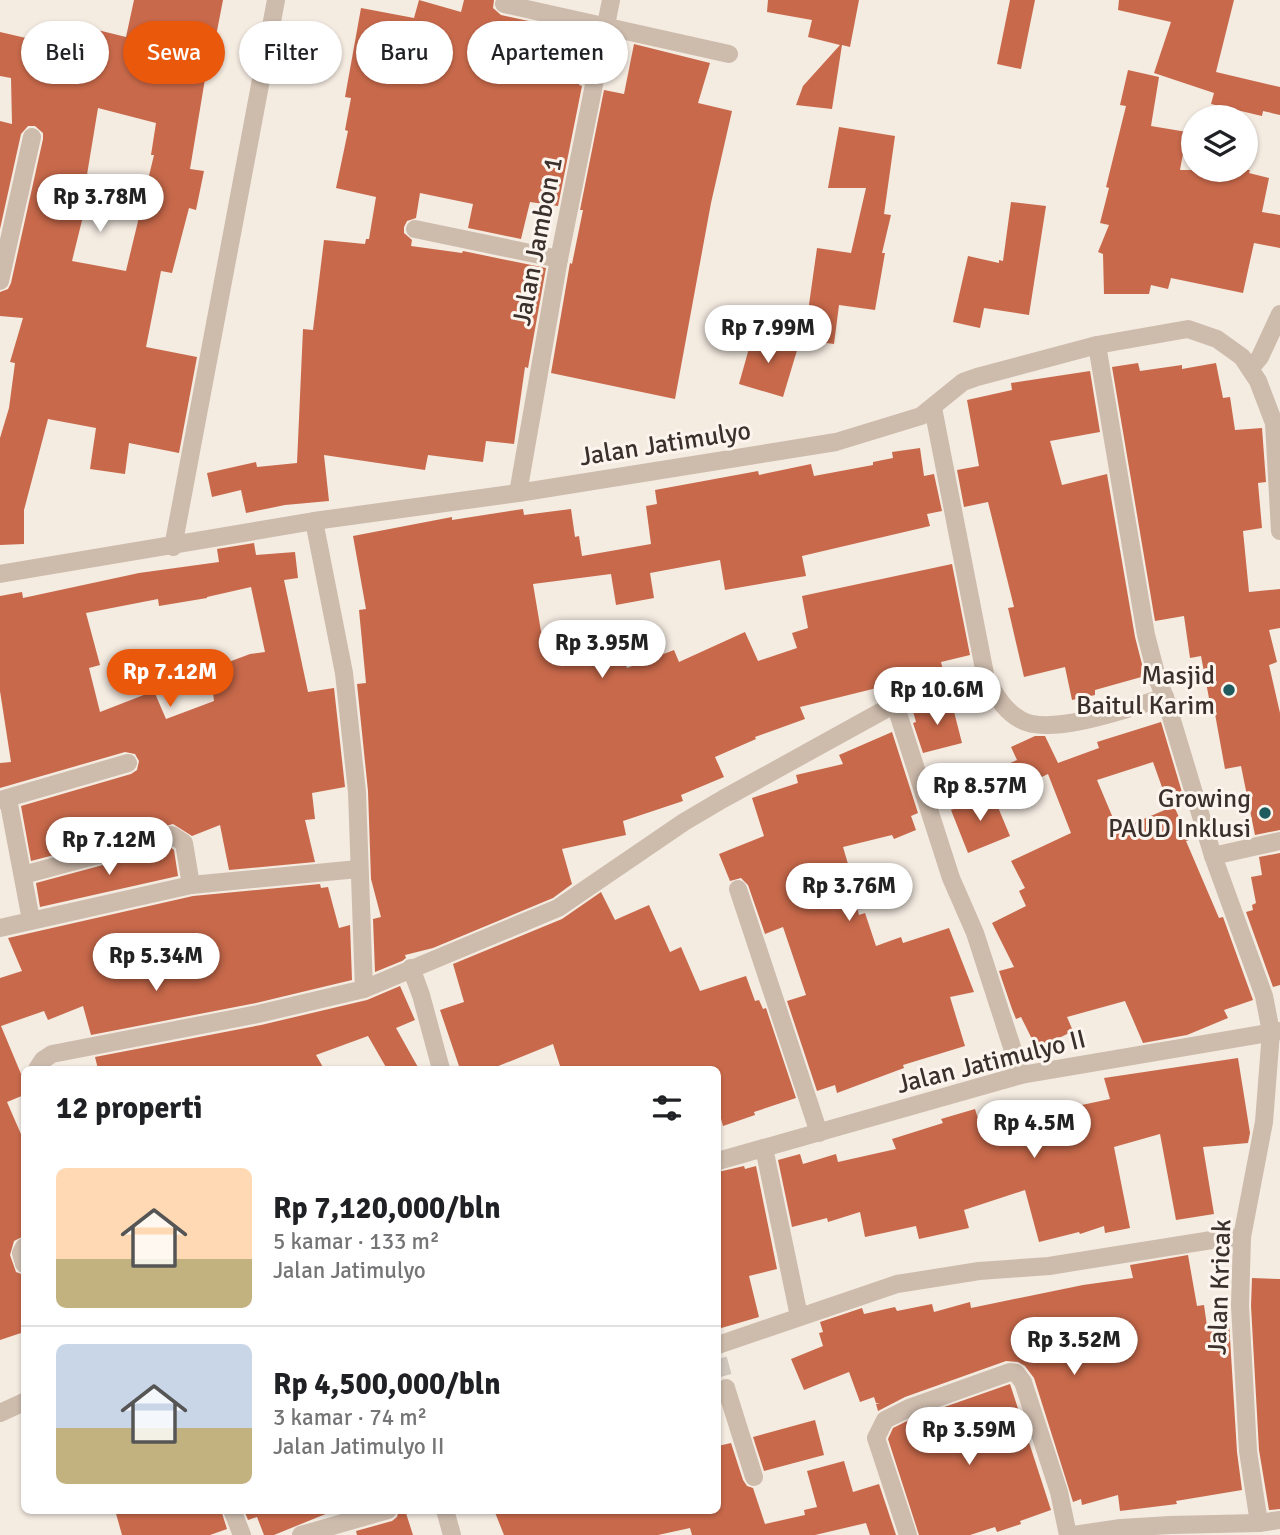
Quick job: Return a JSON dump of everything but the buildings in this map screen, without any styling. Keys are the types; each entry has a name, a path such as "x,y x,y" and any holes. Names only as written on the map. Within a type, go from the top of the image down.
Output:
{"street":[{"path":"173,547 276,0"},
{"name":"Jalan Jambon 1","path":"607,21 611,0"},
{"path":"504,4 587,21"},
{"path":"628,30 729,54"},
{"name":"Jalan Jambon 1","path":"518,493 559,260 594,84"},
{"path":"0,281 32,137"},
{"path":"415,229 559,260"},
{"path":"1250,369 1260,357 1280,314"},
{"name":"Jalan Jatimulyo","path":"0,574 173,547 314,521 518,493 836,442 909,421 933,408 962,382 1097,345 1188,329 1217,339 1242,357 1258,381 1274,423 1280,531"},
{"name":"Jalan Kricak","path":"1097,345 1146,635 1213,856 1275,1032 1264,1122 1242,1237 1240,1306 1248,1451 1259,1523"},
{"path":"933,408 986,679 1002,706 1022,722 1040,726 1073,723 1166,698"},
{"path":"314,521 344,673 357,792 364,989"},
{"path":"39,1066 52,1054 258,1014 364,989 558,908 684,822 895,704 986,679"},
{"path":"895,704 951,877 975,933 1021,1075"},
{"path":"31,920 4,800 128,763"},
{"path":"23,875 173,835 184,843 191,885"},
{"path":"1213,856 1280,842"},
{"path":"0,928 191,885 358,869"},
{"path":"737,889 819,1133"},
{"path":"411,968 421,995 439,1066"},
{"name":"Jalan Jatimulyo II","path":"721,1160 1021,1075 1275,1032"},
{"path":"764,1148 799,1316"},
{"path":"721,1344 897,1284 979,1270 1049,1266 1242,1237"},
{"path":"908,1535 876,1438 880,1427 885,1420 909,1408 1010,1372 1016,1373 1023,1382 1059,1492 1070,1535 1280,1520"},
{"path":"726,1388 754,1477"},
{"path":"0,1413 21,1403"},
{"path":"234,1514 243,1535"},
{"path":"301,1535 374,1514"},
{"path":"446,1514 452,1535"}],"tunnel":[{"path":"721,1370 726,1388"}],"place":[{"name":"Masjid Baitul Karim","path":"1229,690"},
{"name":"Growing PAUD Inklusi","path":"1265,813"}]}
